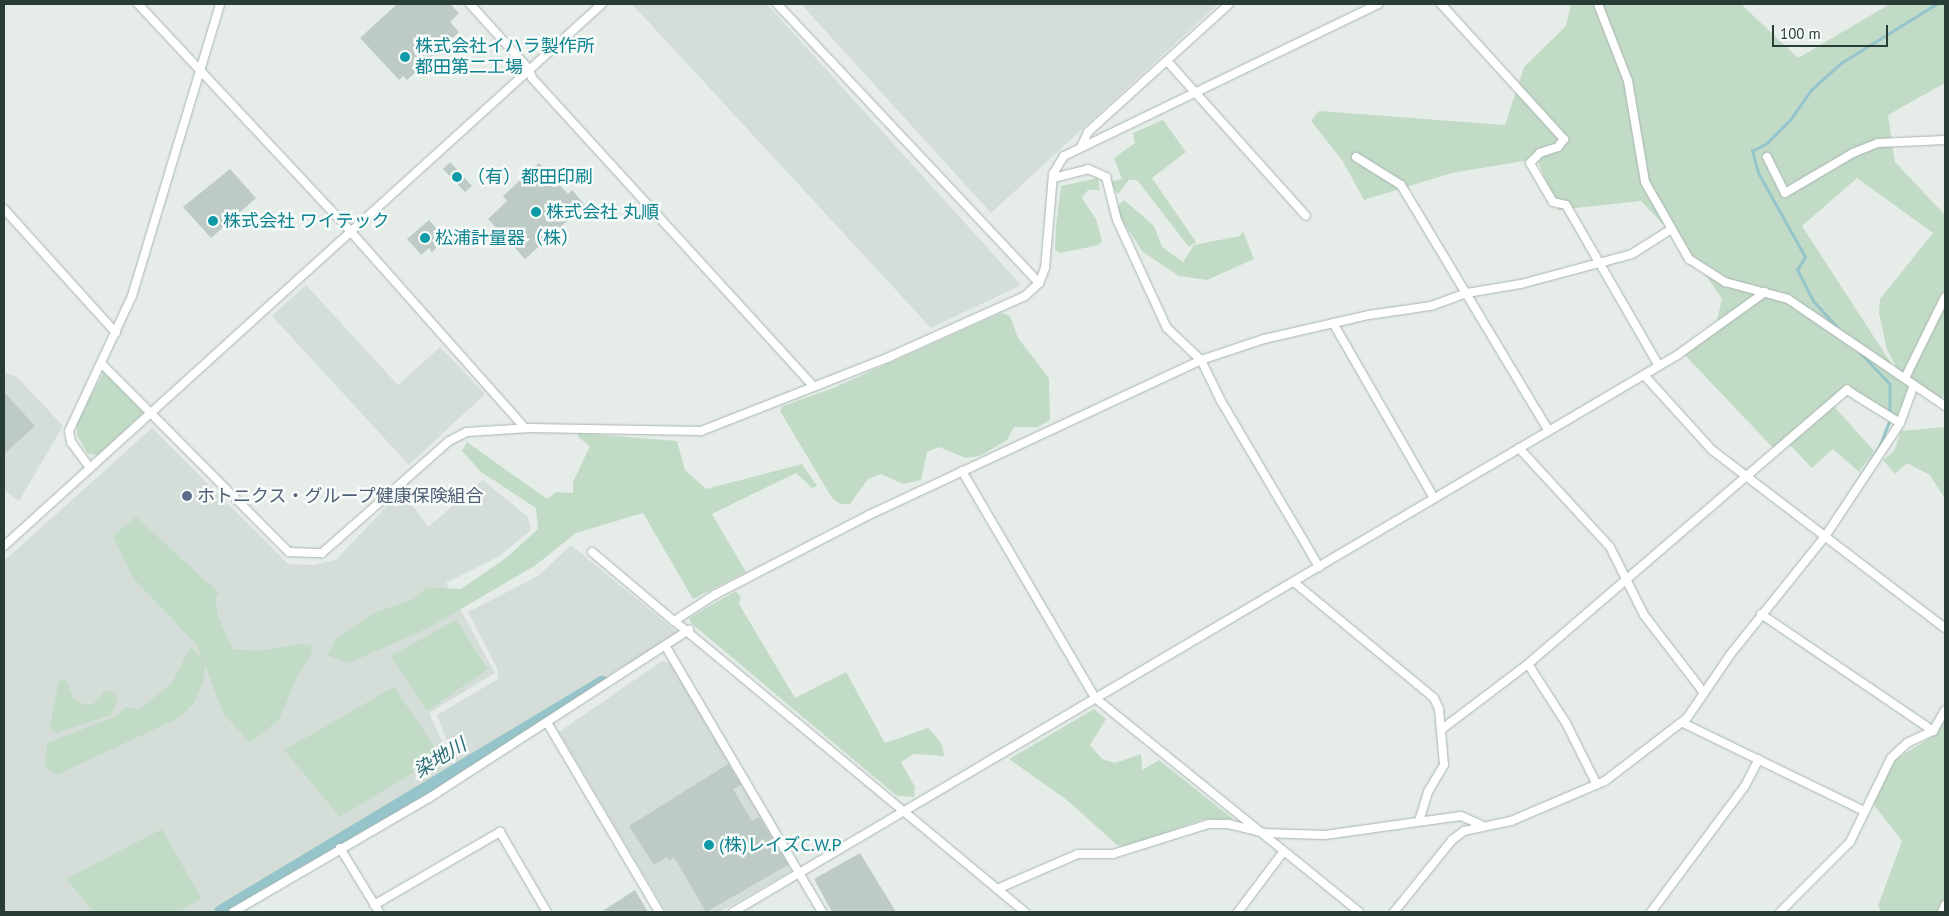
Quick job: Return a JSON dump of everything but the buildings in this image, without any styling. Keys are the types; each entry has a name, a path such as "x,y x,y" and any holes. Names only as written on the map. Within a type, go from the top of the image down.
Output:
{"street":[{"path":"138,4 351,232 525,428"},
{"path":"90,468 71,442 70,431 132,296 220,4"},
{"path":"470,4 529,69 532,78 814,387"},
{"path":"4,546 602,4"},
{"path":"777,4 1039,283"},
{"path":"1081,147 1088,132 1229,4"},
{"path":"102,364 289,552 312,555 332,548 449,441 467,432 525,428 701,431 814,387 1025,296 1039,283 1045,268 1053,178 1064,156 1196,90 1378,4"},
{"path":"1441,4 1564,139 1558,147 1540,153 1530,163 1553,202 1566,205 1659,366"},
{"path":"1598,4 1628,81 1645,182 1670,230 1689,259 1710,275 1788,300 1945,406"},
{"path":"1167,61 1196,90 1306,216"},
{"path":"1766,157 1785,194 1853,153 1878,143 1945,140"},
{"path":"1356,157 1402,185 1548,430"},
{"path":"1053,178 1088,169 1106,177 1118,220 1167,328 1201,360 1221,401 1319,567"},
{"path":"4,209 116,333"},
{"path":"674,621 716,594 962,471 1201,360 1264,340 1333,323 1431,306 1467,293 1521,284 1632,254 1670,230"},
{"path":"734,912 1295,583 1548,430 1659,366 1765,292"},
{"path":"1905,378 1945,297"},
{"path":"1333,323 1434,498"},
{"path":"1644,375 1712,450 1826,535 1945,628"},
{"path":"1394,912 1452,840 1482,825 1511,821 1597,785 1683,723 1761,614 1826,535 1900,423 1914,385"},
{"path":"1442,729 1528,664 1744,475 1847,390 1900,423"},
{"path":"1519,448 1610,547 1628,576 1644,615 1704,693"},
{"path":"962,471 1096,698 1359,912"},
{"path":"592,552 674,621 689,630 1025,912"},
{"path":"1295,583 1434,698 1442,729 1444,765 1428,792 1420,820"},
{"path":"1761,614 1932,731"},
{"path":"233,912 548,724 689,630"},
{"path":"666,647 822,912"},
{"path":"1528,664 1566,723 1597,785"},
{"path":"1780,912 1850,842 1891,758 1907,743 1932,731 1945,710"},
{"path":"1683,723 1864,811"},
{"path":"548,724 658,912"},
{"path":"1651,912 1745,786 1759,760"},
{"path":"997,889 1078,854 1113,854 1209,824 1228,824 1263,833 1325,835 1420,820 1461,816 1482,825"},
{"path":"374,904 500,832 547,912"},
{"path":"340,848 379,912"},
{"path":"1238,912 1284,851"},
{"path":"1942,912 1945,905"}],"shaded area":[{"path":"632,4 767,4 1021,285 931,328"},
{"path":"801,4 1218,4 991,213"},
{"path":"306,285 398,385 440,347 485,394 409,465 272,316"},
{"path":"4,372 17,377 63,426 19,501 4,491"},
{"path":"152,428 288,564 313,565 336,560 402,490 428,527 483,480 528,517 531,530 500,556 446,583 495,673 429,713 454,767 213,912 4,912 4,561"},
{"path":"571,545 678,633 457,767 437,715 498,679 497,668 468,612 538,576"},
{"path":"662,661 670,663 791,865 790,872 719,912 666,912 559,732"}],"green space":[{"path":"1571,4 1741,4 1798,58 1890,4 1945,4 1945,83 1888,115 1895,162 1945,215 1945,392 1942,399 1900,374 1887,350 1879,313 1880,299 1933,233 1857,178 1802,226 1900,377 1912,387 1897,420 1847,388 1775,450 1682,352 1715,329 1722,299 1692,255 1641,201 1558,210 1537,159 1452,173 1364,200 1342,160 1311,121 1319,111 1505,125 1524,67 1566,26"},
{"path":"1163,120 1186,152 1152,178 1196,242 1189,247 1137,180 1129,180 1118,194 1108,182 1122,179 1114,158 1135,143 1133,133"},
{"path":"1098,178 1100,190 1088,190 1082,198 1096,219 1102,241 1099,245 1060,253 1055,250 1061,186"},
{"path":"1124,200 1154,226 1162,247 1183,262 1194,245 1240,236 1243,231 1254,259 1207,280 1179,276 1143,252 1118,214 1118,206"},
{"path":"1001,313 1010,316 1018,338 1049,378 1050,420 1038,427 1014,427 1007,440 980,456 966,458 939,447 927,452 921,480 903,484 881,474 868,479 850,504 840,504 832,498 780,411 783,406 831,389"},
{"path":"104,372 144,412 99,455 88,454 77,435 77,419"},
{"path":"1832,404 1874,451 1859,472 1833,449 1812,468 1788,443"},
{"path":"1945,427 1945,499 1930,475 1907,463 1895,474 1883,460 1894,451 1901,431"},
{"path":"578,433 677,441 685,470 706,489 802,464 817,486 812,488 796,473 712,514 746,572 693,599 643,513 576,533 536,565 430,627 349,663 327,655 336,639 374,613 414,599 427,587 461,589 506,558 538,529 536,508 481,472 462,451 467,442 547,499 556,492 573,493 573,482 590,446 578,437"},
{"path":"136,517 219,593 215,597 218,617 233,649 260,651 301,644 311,645 312,653 297,677 279,720 250,743 223,713 205,665 203,681 194,703 179,718 56,775 45,766 47,743 114,717 126,707 140,709 172,683 191,646 203,661 196,644 134,579 113,536"},
{"path":"736,591 741,597 739,604 795,698 846,672 885,743 928,728 933,733 942,745 944,756 914,754 901,762 915,787 914,797 897,796 691,623 689,618"},
{"path":"456,620 488,669 427,711 391,656"},
{"path":"66,680 74,699 85,705 93,704 105,691 111,691 118,697 111,715 55,733 50,728 53,709 59,681"},
{"path":"394,687 441,756 340,817 284,750"},
{"path":"1094,709 1106,719 1090,745 1102,759 1115,763 1141,754 1142,770 1159,760 1233,819 1204,819 1128,846 1117,845 1067,800 1009,759"},
{"path":"1945,715 1945,898 1939,912 1881,912 1878,906 1902,841 1871,801 1894,760 1932,737"},
{"path":"162,829 201,898 179,912 94,912 66,879"}],"waterway":[{"path":"1840,331 1813,301 1797,270 1805,257 1758,173 1752,151 1767,143 1790,120 1811,90 1841,63 1936,4"},
{"path":"1859,351 1890,384 1890,414"},
{"path":"1835,516 1880,445 1890,419"},
{"name":"染地川","path":"221,912 602,683"}],"place":[{"name":"株式会社イハラ製作所 都田第二工場","path":"405,57"},
{"name":"（有）都田印刷","path":"457,177"},
{"name":"株式会社 丸順","path":"536,212"},
{"name":"株式会社 ワイテック","path":"213,221"},
{"name":"松浦計量器（株）","path":"425,238"},
{"name":"ホトニクス・グループ健康保険組合","path":"187,496"},
{"name":"(株)レイズC.W.P","path":"709,845"}]}
